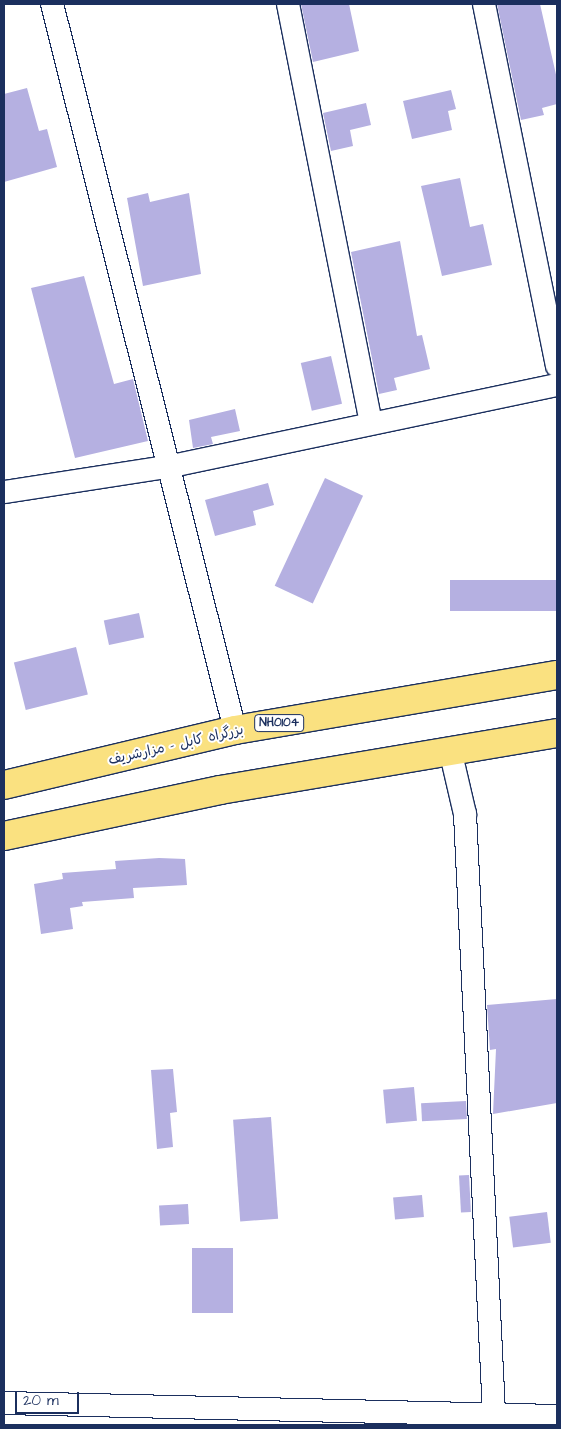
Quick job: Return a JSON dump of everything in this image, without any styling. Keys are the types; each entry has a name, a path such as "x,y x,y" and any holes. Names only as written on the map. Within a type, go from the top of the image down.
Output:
{"highway":[{"name":"بزرگراه کابل - مزارشریف","path":"4,785 235,730 557,675"},
{"path":"4,836 220,790 451,754 557,733"}],"street":[{"path":"52,4 172,466 235,730"},
{"path":"288,4 370,422"},
{"path":"484,4 557,366"},
{"path":"4,492 172,466 370,422 557,385"},
{"path":"451,754 466,814 494,1414"},
{"path":"4,1403 138,1416 344,1418 494,1414 555,1419"}],"building":[{"path":"301,4 349,4 359,51 313,62"},
{"path":"497,4 540,4 557,79 557,104 542,108 544,115 521,120"},
{"path":"27,88 39,131 47,129 57,167 4,182 4,94"},
{"path":"451,90 456,109 448,111 452,130 412,139 403,101"},
{"path":"366,103 371,125 350,130 353,146 331,151 323,113"},
{"path":"460,178 470,227 483,224 492,265 442,276 421,186"},
{"path":"148,193 150,202 189,193 201,274 143,286 127,198"},
{"path":"400,241 417,336 422,335 430,369 394,378 397,390 379,394 351,252"},
{"path":"84,276 114,384 133,379 148,441 75,458 31,288"},
{"path":"331,356 342,404 312,411 301,363"},
{"path":"235,409 240,431 211,437 213,444 193,448 189,420"},
{"path":"325,478 363,496 313,604 275,586"},
{"path":"268,483 274,505 253,511 256,525 215,536 205,500"},
{"path":"450,580 557,580 557,611 450,611"},
{"path":"139,613 144,637 109,645 104,620"},
{"path":"76,647 88,695 26,710 14,662"},
{"path":"159,858 185,859 187,885 133,888 134,898 82,902 83,906 70,908 73,929 41,934 34,884 63,879 62,873 116,869 115,861"},
{"path":"557,999 557,1103 493,1114 496,1049 490,1050 487,1005"},
{"path":"173,1069 177,1112 170,1113 173,1147 157,1149 151,1070"},
{"path":"414,1087 417,1121 386,1124 383,1090"},
{"path":"466,1101 467,1119 422,1121 421,1103"},
{"path":"271,1117 278,1219 240,1221 233,1120"},
{"path":"469,1175 471,1212 461,1212 459,1176"},
{"path":"422,1195 424,1217 395,1219 393,1198"},
{"path":"188,1204 189,1224 160,1225 159,1206"},
{"path":"547,1212 551,1243 513,1247 509,1217"},
{"path":"192,1248 233,1248 233,1313 192,1313"}]}
